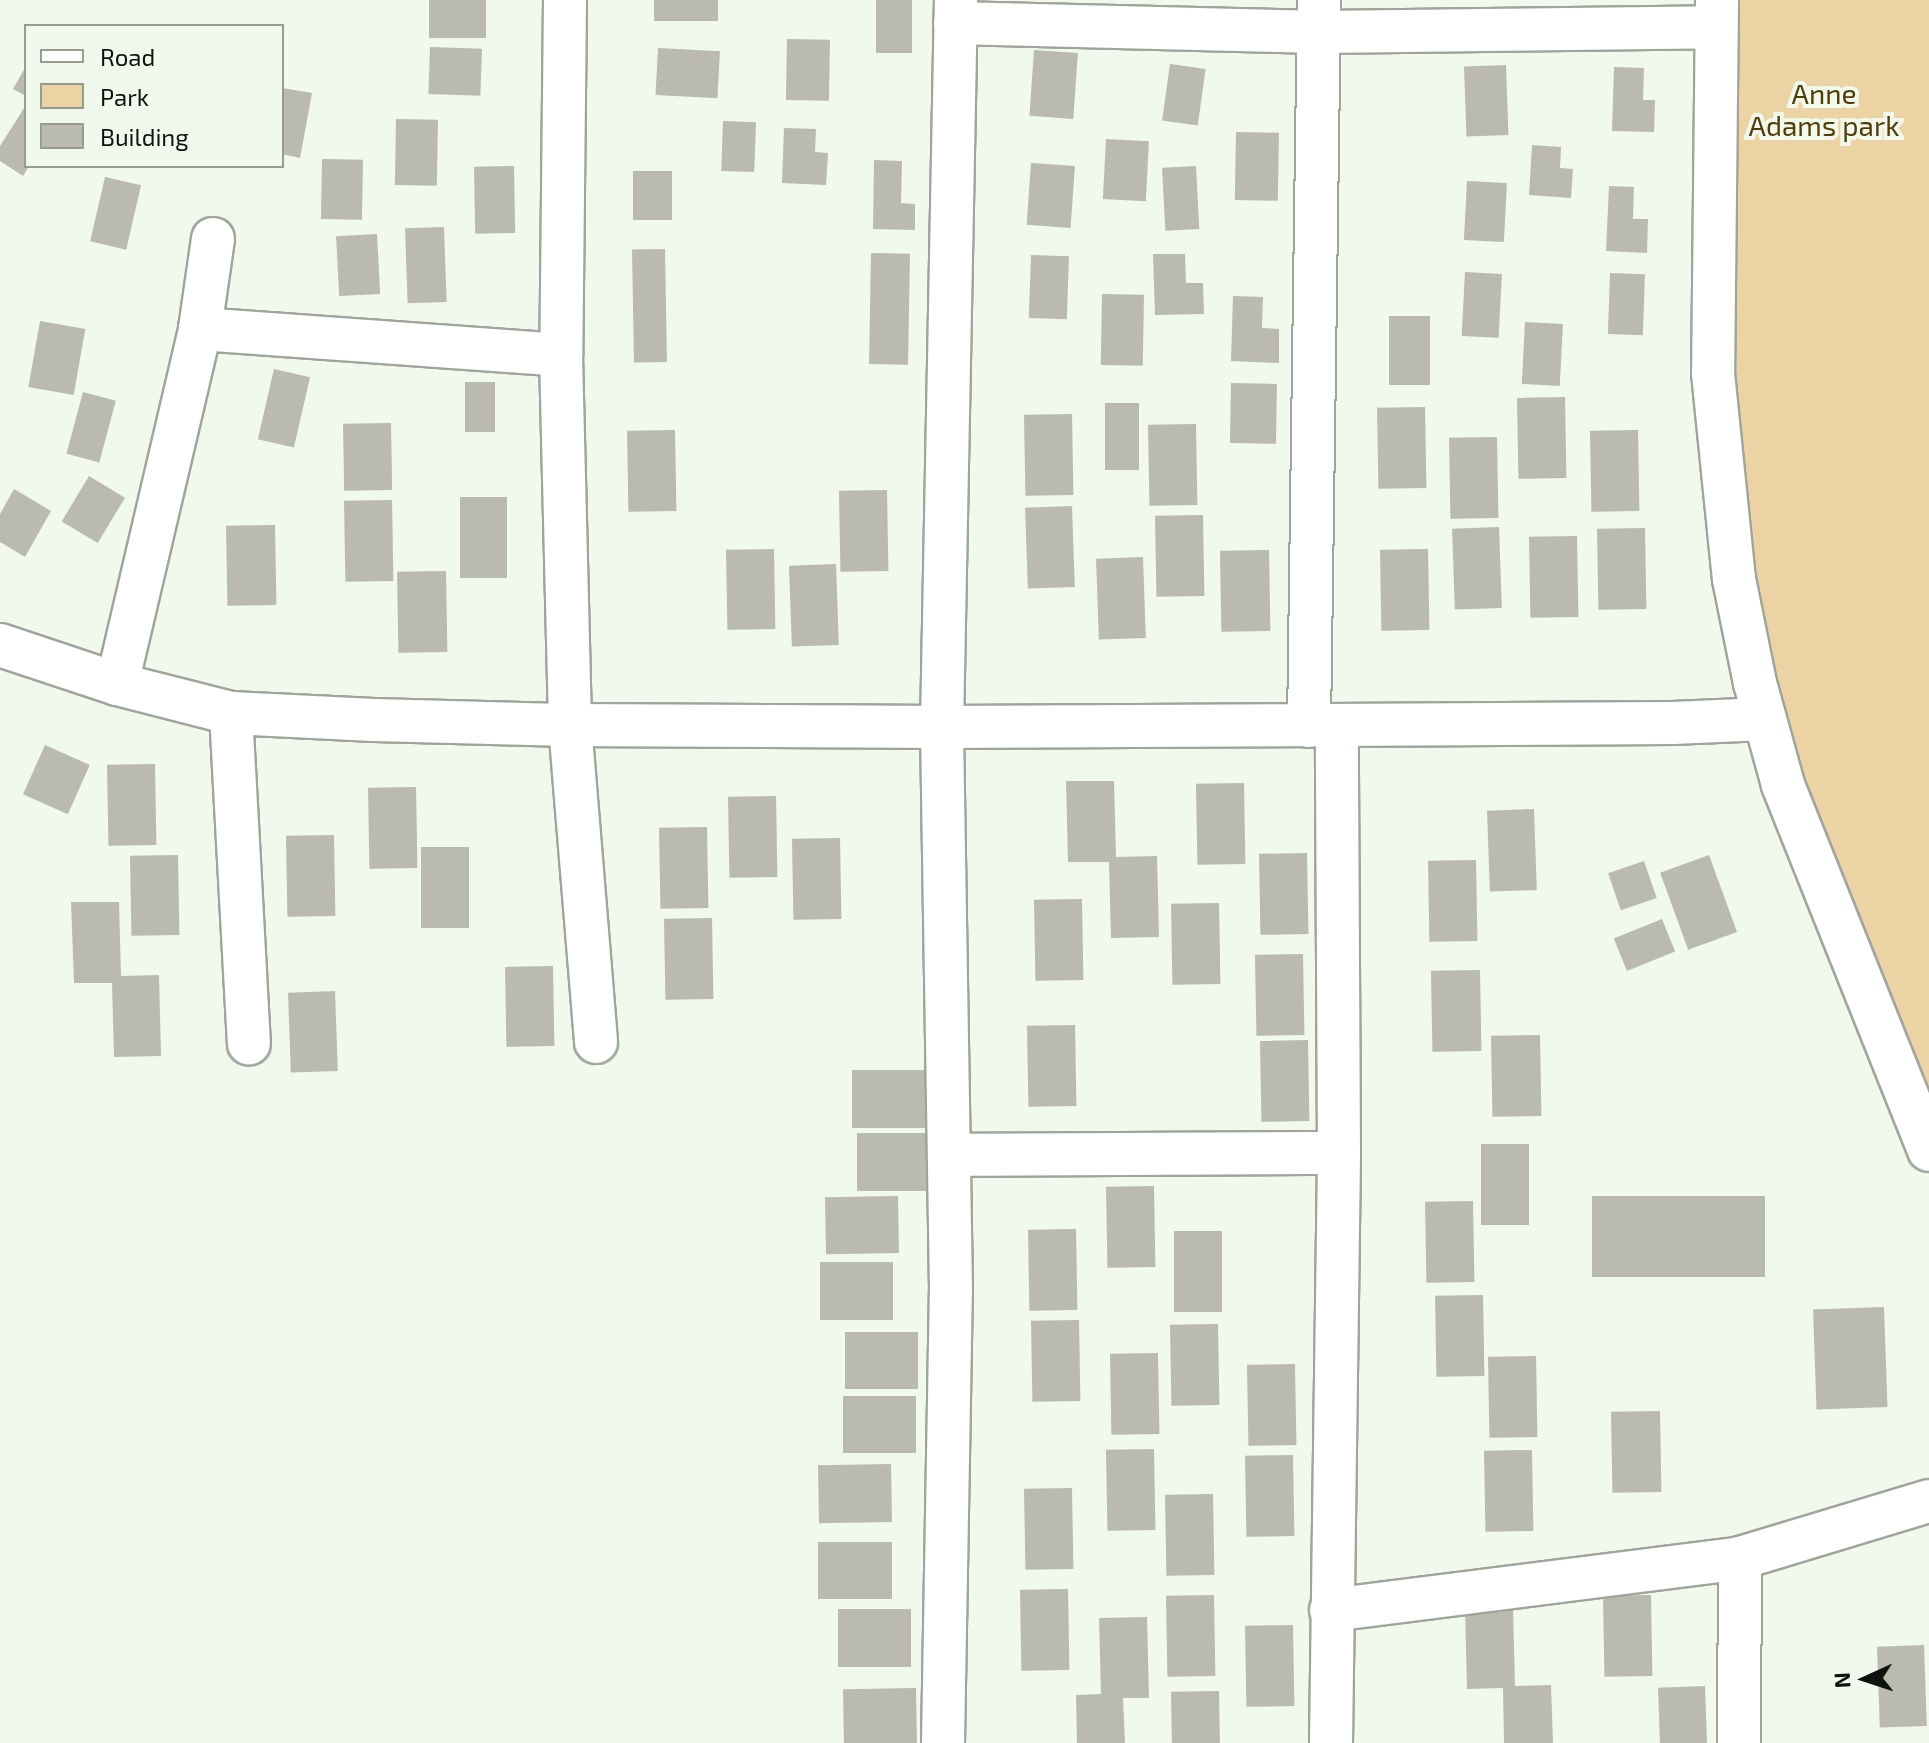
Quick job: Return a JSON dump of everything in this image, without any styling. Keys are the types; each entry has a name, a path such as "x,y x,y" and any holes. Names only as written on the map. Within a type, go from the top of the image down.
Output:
{"street":[{"path":"565,0 561,355 570,725 596,1042"},
{"path":"943,1743 951,1290 942,727 956,12 1319,16 1716,14 1713,373 1734,579 1783,785 1819,883 1929,1150"},
{"path":"1319,16 1323,726 1339,1153 1331,1743"},
{"path":"117,684 200,329 213,239"},
{"path":"200,329 561,355"},
{"path":"0,645 117,684 231,713 570,725 942,727 1323,726 1765,719"},
{"path":"231,713 249,1044"},
{"path":"949,1155 1339,1153"},
{"path":"1331,1610 1740,1558 1929,1501"},
{"path":"1739,1743 1740,1558"}],"green space":[{"name":"Anne Adams park","path":"1717,0 1929,0 1929,1151 1783,785 1727,515"}],"building":[{"path":"429,0 486,0 486,38 429,38"},
{"path":"654,0 718,0 718,21 654,21"},
{"path":"876,0 912,0 912,53 876,53"},
{"path":"787,39 830,40 829,101 786,100"},
{"path":"430,47 482,49 480,96 428,94"},
{"path":"658,48 720,51 717,98 656,95"},
{"path":"1034,50 1078,53 1073,119 1029,116"},
{"path":"1170,64 1206,69 1198,125 1162,120"},
{"path":"1506,65 1508,135 1466,136 1464,66"},
{"path":"1614,67 1644,68 1643,100 1655,100 1654,132 1612,131"},
{"path":"24,70 24,95 13,89"},
{"path":"284,88 312,93 300,158 284,154"},
{"path":"24,108 24,168 28,168 23,176 0,161 0,146"},
{"path":"396,119 438,120 437,186 395,185"},
{"path":"723,121 756,122 754,172 721,171"},
{"path":"784,128 816,129 815,152 828,153 826,185 782,183"},
{"path":"1236,132 1279,133 1278,201 1235,200"},
{"path":"1106,139 1149,141 1146,201 1103,199"},
{"path":"1532,145 1561,147 1560,168 1573,169 1571,198 1529,195"},
{"path":"322,159 363,160 362,220 321,219"},
{"path":"874,160 902,161 901,203 915,204 915,230 873,229"},
{"path":"1031,163 1075,166 1071,228 1027,225"},
{"path":"514,166 515,233 475,234 474,167"},
{"path":"1196,166 1199,229 1165,231 1162,168"},
{"path":"633,171 672,171 672,220 633,220"},
{"path":"105,177 141,185 126,250 90,241"},
{"path":"1467,181 1507,183 1504,242 1464,240"},
{"path":"1609,186 1634,187 1633,219 1648,219 1647,253 1606,251"},
{"path":"444,227 447,302 408,303 405,228"},
{"path":"377,234 380,294 339,296 336,236"},
{"path":"665,249 667,362 634,363 632,250"},
{"path":"871,253 910,254 908,365 869,364"},
{"path":"1153,254 1185,254 1186,283 1203,283 1204,314 1155,315"},
{"path":"1031,255 1069,256 1067,319 1029,318"},
{"path":"1465,272 1502,274 1499,338 1462,336"},
{"path":"1610,273 1645,274 1643,335 1608,334"},
{"path":"1102,294 1144,295 1143,366 1101,365"},
{"path":"1233,296 1263,297 1262,328 1279,329 1279,363 1231,361"},
{"path":"1389,316 1430,316 1430,385 1389,385"},
{"path":"40,321 85,329 74,395 28,387"},
{"path":"1525,322 1563,324 1560,386 1522,384"},
{"path":"274,369 310,377 294,447 258,439"},
{"path":"465,382 495,382 495,432 465,432"},
{"path":"1231,383 1277,384 1276,444 1230,443"},
{"path":"83,392 116,401 99,463 66,454"},
{"path":"1565,397 1566,478 1518,479 1517,398"},
{"path":"1105,403 1139,403 1139,470 1105,470"},
{"path":"1425,407 1426,488 1378,489 1377,408"},
{"path":"1072,414 1073,495 1025,496 1024,415"},
{"path":"391,423 392,490 344,491 343,424"},
{"path":"1196,424 1197,505 1149,506 1148,425"},
{"path":"675,430 676,511 628,512 627,431"},
{"path":"1638,430 1639,511 1591,512 1590,431"},
{"path":"1497,437 1498,518 1450,519 1449,438"},
{"path":"89,476 125,498 98,543 62,521"},
{"path":"14,489 51,511 25,557 0,542 0,514"},
{"path":"887,490 888,571 840,572 839,491"},
{"path":"460,497 507,497 507,578 460,578"},
{"path":"392,500 393,581 345,582 344,501"},
{"path":"1072,506 1075,587 1028,589 1025,508"},
{"path":"1203,515 1204,596 1156,597 1155,516"},
{"path":"275,525 276,605 227,606 226,526"},
{"path":"1499,527 1502,608 1455,610 1452,529"},
{"path":"1645,528 1646,609 1598,610 1597,529"},
{"path":"1577,536 1578,617 1530,618 1529,537"},
{"path":"774,549 775,629 727,630 726,550"},
{"path":"1428,549 1429,630 1381,631 1380,550"},
{"path":"1269,550 1270,631 1221,632 1220,551"},
{"path":"1143,557 1146,638 1099,640 1096,559"},
{"path":"836,564 839,645 792,647 789,566"},
{"path":"446,571 447,652 398,653 397,572"},
{"path":"45,745 90,765 68,814 23,794"},
{"path":"155,764 156,845 108,846 107,765"},
{"path":"1066,781 1114,781 1116,857 1157,856 1159,937 1111,938 1109,862 1068,862"},
{"path":"1244,783 1245,864 1197,865 1196,784"},
{"path":"416,787 417,868 369,869 368,788"},
{"path":"776,796 777,877 729,878 728,797"},
{"path":"1534,809 1537,890 1490,892 1487,811"},
{"path":"707,827 708,908 660,909 659,828"},
{"path":"334,835 335,916 287,917 286,836"},
{"path":"840,838 841,919 793,920 792,839"},
{"path":"421,847 469,847 469,928 421,928"},
{"path":"1307,853 1308,934 1260,935 1259,854"},
{"path":"178,855 179,935 131,936 130,856"},
{"path":"1709,855 1737,932 1688,950 1660,873"},
{"path":"1476,860 1477,941 1429,942 1428,861"},
{"path":"1644,861 1657,898 1621,910 1608,873"},
{"path":"1082,899 1083,980 1035,981 1034,900"},
{"path":"71,902 119,902 121,976 159,975 161,1056 114,1057 112,983 74,983"},
{"path":"1219,903 1220,984 1172,985 1171,904"},
{"path":"712,918 713,999 665,1000 664,919"},
{"path":"1662,919 1675,951 1627,971 1614,938"},
{"path":"1303,954 1304,1035 1256,1036 1255,955"},
{"path":"553,966 554,1046 506,1047 505,967"},
{"path":"1480,970 1481,1051 1432,1052 1431,971"},
{"path":"335,991 338,1071 291,1073 288,993"},
{"path":"1075,1025 1076,1106 1028,1107 1027,1026"},
{"path":"1540,1035 1541,1116 1492,1117 1491,1036"},
{"path":"1308,1040 1309,1121 1261,1122 1260,1041"},
{"path":"852,1070 925,1070 925,1128 852,1128"},
{"path":"857,1133 930,1133 930,1191 857,1191"},
{"path":"1481,1144 1529,1144 1529,1225 1481,1225"},
{"path":"1154,1186 1155,1267 1107,1268 1106,1187"},
{"path":"898,1196 899,1253 826,1254 825,1197"},
{"path":"1592,1196 1765,1196 1765,1277 1592,1277"},
{"path":"1473,1201 1474,1282 1426,1283 1425,1202"},
{"path":"1076,1229 1077,1310 1029,1311 1028,1230"},
{"path":"1174,1231 1222,1231 1222,1312 1174,1312"},
{"path":"820,1262 893,1262 893,1320 820,1320"},
{"path":"1483,1295 1484,1376 1436,1377 1435,1296"},
{"path":"1884,1307 1887,1407 1817,1409 1813,1309"},
{"path":"1079,1320 1080,1401 1032,1402 1031,1321"},
{"path":"1218,1324 1219,1405 1171,1406 1170,1325"},
{"path":"845,1332 918,1332 918,1389 845,1389"},
{"path":"1158,1353 1159,1434 1111,1435 1110,1354"},
{"path":"1536,1356 1537,1437 1489,1438 1488,1357"},
{"path":"1295,1364 1296,1445 1248,1446 1247,1365"},
{"path":"843,1396 916,1396 916,1453 843,1453"},
{"path":"1660,1411 1661,1492 1612,1493 1611,1412"},
{"path":"1154,1449 1155,1530 1107,1531 1106,1450"},
{"path":"1532,1450 1533,1531 1485,1532 1484,1451"},
{"path":"1293,1455 1294,1536 1246,1537 1245,1456"},
{"path":"891,1464 892,1522 819,1523 818,1465"},
{"path":"1072,1488 1073,1569 1025,1570 1024,1489"},
{"path":"1213,1494 1214,1575 1166,1576 1165,1495"},
{"path":"818,1542 892,1542 892,1599 818,1599"},
{"path":"1068,1589 1069,1670 1021,1671 1020,1590"},
{"path":"1214,1595 1215,1676 1167,1677 1166,1596"},
{"path":"1651,1595 1652,1676 1604,1677 1603,1596"},
{"path":"1513,1607 1515,1686 1551,1685 1553,1743 1504,1743 1503,1688 1467,1689 1465,1608"},
{"path":"838,1609 911,1609 911,1667 838,1667"},
{"path":"1147,1617 1149,1698 1123,1698 1125,1743 1077,1743 1076,1695 1101,1694 1099,1618"},
{"path":"1293,1625 1294,1706 1246,1707 1245,1626"},
{"path":"1924,1645 1927,1726 1880,1728 1877,1647"},
{"path":"1705,1686 1707,1743 1660,1743 1658,1688"},
{"path":"916,1688 917,1743 844,1743 843,1689"},
{"path":"1219,1691 1220,1743 1172,1743 1171,1692"}]}
